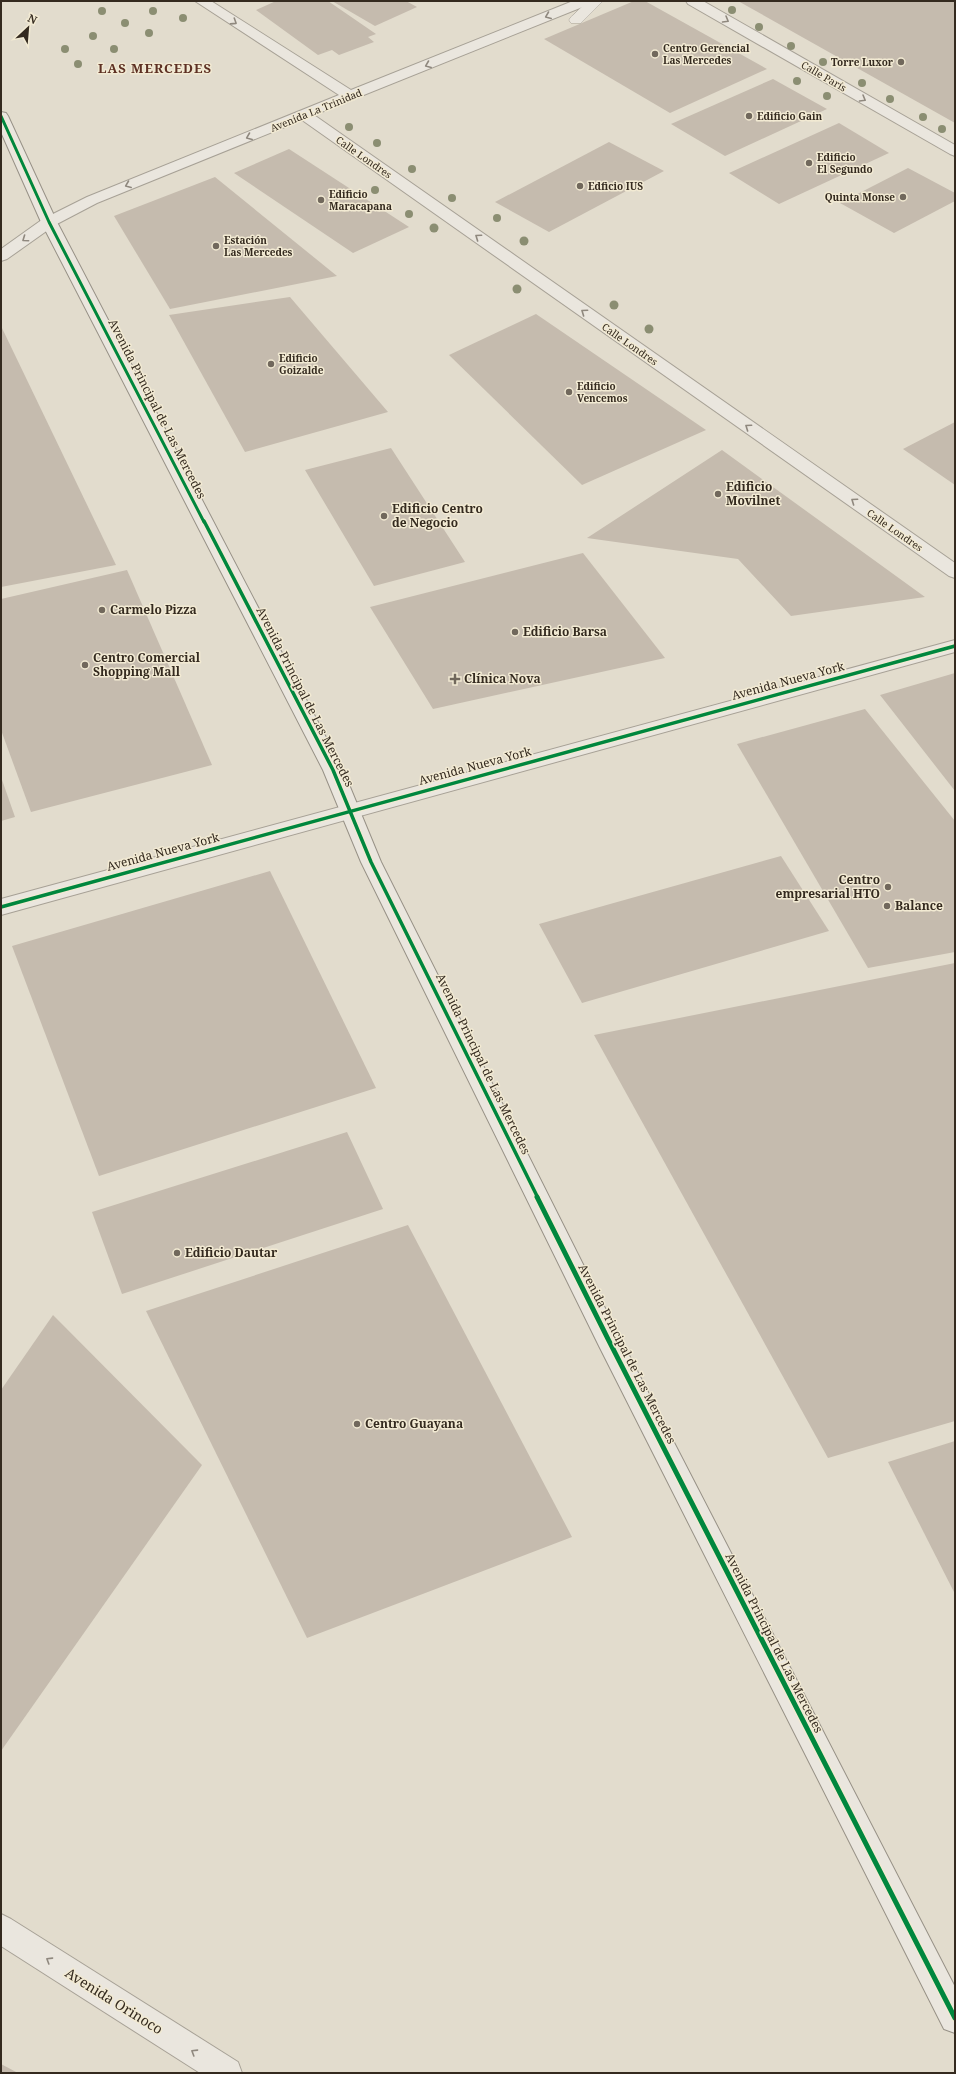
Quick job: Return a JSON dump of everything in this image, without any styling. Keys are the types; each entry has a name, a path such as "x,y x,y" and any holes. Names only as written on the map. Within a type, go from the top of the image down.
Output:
{"street":[{"path":"202,1 350,96"},
{"name":"Avenida La Trinidad","path":"1,256 49,222 92,200 584,1"},
{"name":"Calle París","path":"692,1 955,151"},
{"name":"Calle Londres","path":"304,115 955,572"},
{"name":"Avenida Principal de Las Mercedes","path":"1,116 49,222 333,770 351,810 371,862 608,1339 955,2018"},
{"name":"Avenida Nueva York","path":"1,907 351,810 955,646"},
{"name":"Avenida Orinoco","path":"1,1929 227,2073"}],"lane":[{"path":"576,20 596,1"}],"building":[{"path":"276,1 328,1 376,34 368,37 374,42 339,55 332,50 318,55 256,10"},
{"path":"332,1 406,1 417,7 375,26"},
{"name":"Centro Gerencial Las Mercedes","path":"634,1 645,1 767,69 670,113 544,39"},
{"name":"Torre Luxor","path":"738,1 955,1 955,123"},
{"name":"Edificio Gain","path":"773,79 827,109 725,156 671,124"},
{"name":"Edificio El Segundo","path":"839,123 889,153 779,204 729,173"},
{"name":"Edficio IUS","path":"609,142 664,171 549,232 495,202"},
{"name":"Edificio Maracapana","path":"289,149 409,227 353,253 234,173"},
{"name":"Quinta Monse","path":"908,168 955,193 955,201 894,233 840,203"},
{"name":"Estación Las Mercedes","path":"215,177 337,276 170,309 114,216"},
{"name":"Edificio Goizalde","path":"290,297 388,412 245,452 169,315"},
{"name":"Edificio Vencemos","path":"536,314 706,430 582,485 449,355"},
{"path":"1,326 116,565 1,587"},
{"path":"955,422 955,485 903,449"},
{"name":"Edificio Centro de Negocio","path":"391,448 465,562 374,586 305,470"},
{"name":"Edificio Movilnet","path":"722,450 925,597 791,616 738,559 587,538"},
{"name":"Edificio Barsa","path":"583,553 665,658 433,709 370,607"},
{"name":"Centro Comercial Shopping Mall","path":"127,570 212,765 31,812 1,730 1,599"},
{"path":"955,673 955,791 880,695"},
{"name":"Centro empresarial HTO","path":"865,709 955,821 955,952 868,968 737,744"},
{"path":"1,777 15,817 1,821"},
{"path":"781,856 829,931 582,1003 539,924"},
{"path":"270,871 376,1088 99,1176 12,946"},
{"path":"955,963 955,1421 828,1458 594,1035"},
{"name":"Edificio Dautar","path":"347,1132 383,1209 122,1294 92,1212"},
{"name":"Centro Guayana","path":"408,1225 572,1537 307,1638 146,1311"},
{"path":"53,1315 202,1465 1,1751 1,1390"},
{"path":"955,1441 955,1594 888,1462"},
{"path":"1,2064 18,2073 1,2073"}],"cycle path":[{"path":"1,116 49,222 333,770 371,862 608,1339 955,2018"},
{"path":"1,907 955,646"}],"place":[{"name":"Centro Gerencial Las Mercedes","path":"655,54"},
{"name":"Torre Luxor","path":"901,62"},
{"name":"Edificio Gain","path":"749,116"},
{"name":"Edificio El Segundo","path":"809,163"},
{"name":"Edficio IUS","path":"580,186"},
{"name":"Quinta Monse","path":"903,197"},
{"name":"Edificio Maracapana","path":"321,200"},
{"name":"Estación Las Mercedes","path":"216,246"},
{"name":"Edificio Goizalde","path":"271,364"},
{"name":"Edificio Vencemos","path":"569,392"},
{"name":"Edificio Movilnet","path":"718,494"},
{"name":"Edificio Centro de Negocio","path":"384,516"},
{"name":"Carmelo Pizza","path":"102,610"},
{"name":"Edificio Barsa","path":"515,632"},
{"name":"Centro Comercial Shopping Mall","path":"85,665"},
{"name":"Clínica Nova","path":"455,679"},
{"name":"Centro empresarial HTO","path":"888,887"},
{"name":"Balance","path":"887,906"},
{"name":"Edificio Dautar","path":"177,1253"},
{"name":"Centro Guayana","path":"357,1424"}],"district":[{"name":"LAS MERCEDES","path":"155,68"}]}
